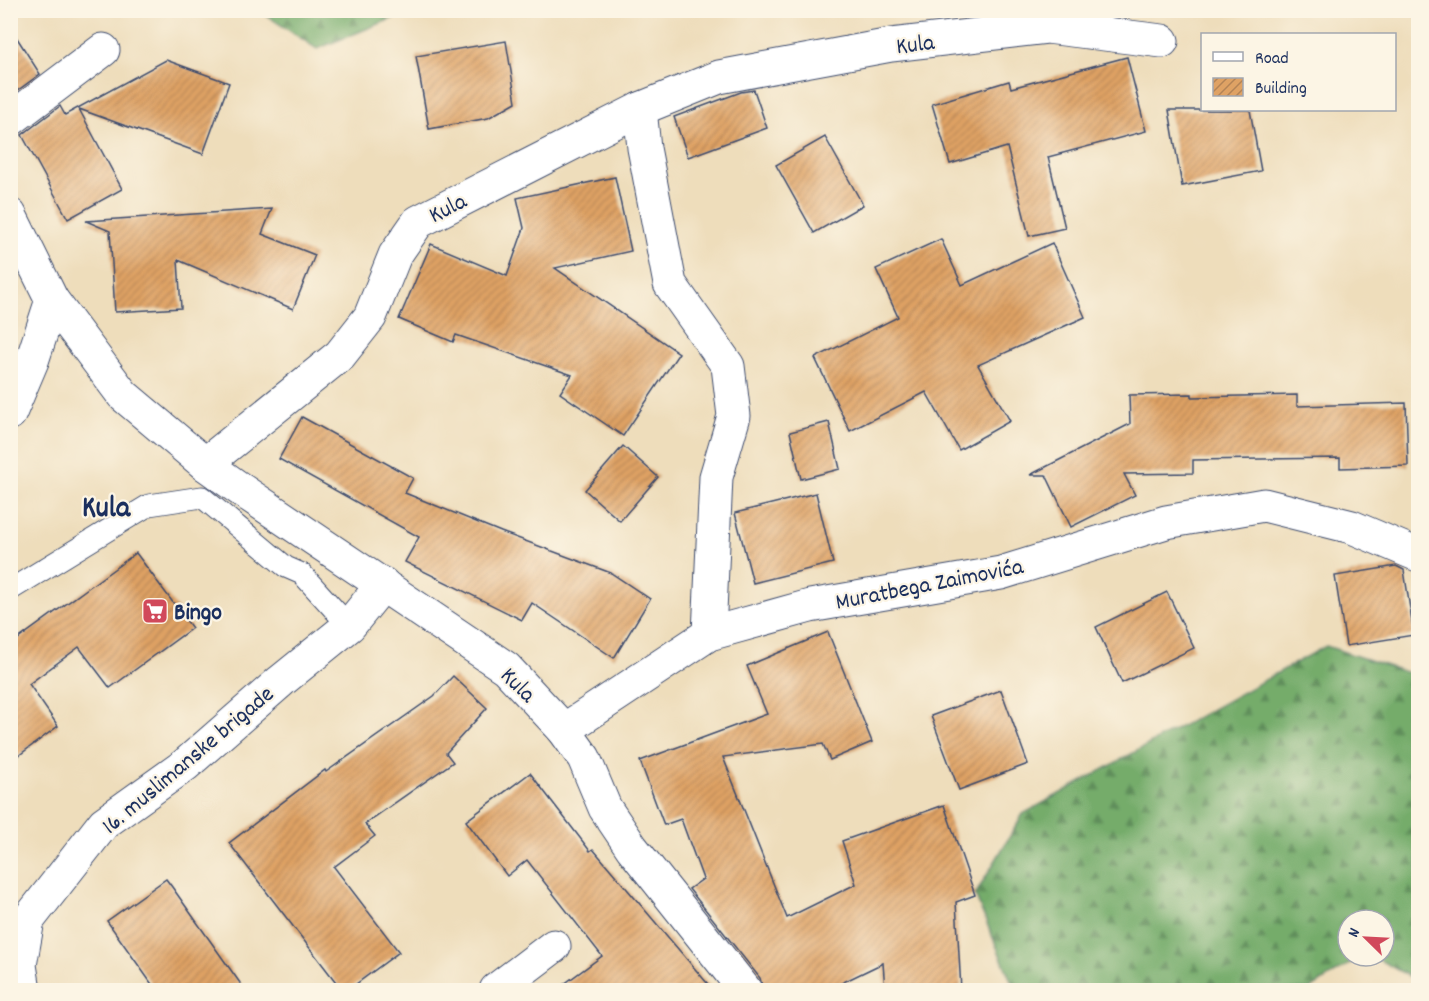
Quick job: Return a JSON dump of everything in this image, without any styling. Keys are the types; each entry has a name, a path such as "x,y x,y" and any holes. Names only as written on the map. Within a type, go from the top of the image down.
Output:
{"street":[{"name":"Kula","path":"206,464 340,355 370,317 395,255 418,222 640,109 719,77 891,45 1047,27 1162,41"},
{"path":"10,120 103,50"},
{"path":"640,109 644,148 670,284 728,366 734,416 716,477 709,634"},
{"name":"Kula","path":"10,215 52,300 123,395 206,464 506,668 564,730 584,758 605,808 632,848 746,990"},
{"path":"10,413 32,361 52,300"},
{"name":"Muratbega Zaimovića","path":"564,730 709,634 810,606 1001,573 1166,522 1264,505 1352,527 1419,555"},
{"name":"16. muslimanske brigade","path":"24,990 21,965 28,920 104,824 185,765 281,681 350,626 383,584"},
{"path":"496,990 554,946"}],"lane":[{"path":"10,590 45,571 149,505 202,497 286,567 302,574 350,626"}],"green space":[{"path":"260,11 411,11 317,49"},
{"path":"1326,646 1418,676 1418,981 1394,968 1396,968 1396,908 1336,908 1336,968 1343,968 1309,990 1015,990 975,895 1023,814"}],"building":[{"path":"10,27 40,74 10,96"},
{"path":"506,41 516,102 488,118 429,129 416,56"},
{"path":"1127,57 1146,131 1048,157 1065,228 1029,236 1007,147 950,164 932,104 1009,81 1011,88"},
{"path":"166,60 229,83 203,154 79,109 122,189 68,219 22,135 60,106 65,115"},
{"path":"754,90 767,128 688,157 674,117 741,92"},
{"path":"1169,110 1250,111 1261,171 1182,186"},
{"path":"825,137 863,205 814,233 776,165"},
{"path":"615,177 631,251 555,268 679,353 623,436 560,393 572,375 456,335 453,342 399,319 431,244 507,276 524,228 517,198"},
{"path":"272,209 262,234 315,255 293,309 178,260 181,308 115,312 110,231 86,221"},
{"path":"941,239 962,285 1052,243 1085,317 978,365 1010,421 959,450 926,392 850,431 815,358 898,317 876,269"},
{"path":"1192,394 1192,397 1297,395 1297,406 1406,403 1408,466 1340,468 1340,458 1193,460 1193,473 1124,474 1135,495 1071,527 1046,475 1030,475 1130,424 1129,395"},
{"path":"302,417 413,478 405,493 611,573 650,599 614,658 532,603 522,620 405,562 419,537 279,459"},
{"path":"829,422 840,469 801,479 790,432"},
{"path":"623,446 658,477 620,521 585,490"},
{"path":"816,493 833,563 753,583 735,513"},
{"path":"136,553 192,628 110,688 79,647 29,684 58,726 10,762 10,645"},
{"path":"1396,566 1404,570 1414,635 1346,646 1335,576"},
{"path":"1167,592 1194,648 1122,683 1096,627"},
{"path":"828,632 872,742 830,760 823,744 723,757 787,918 856,884 842,841 944,805 975,895 956,902 961,990 885,990 883,963 827,990 763,990 760,978 689,889 703,879 681,819 664,825 640,761 767,714 747,666"},
{"path":"453,676 487,708 446,753 453,762 365,824 375,836 334,867 399,952 348,990 342,990 229,843 325,770 326,772 434,696"},
{"path":"1001,690 1028,764 959,790 931,716"},
{"path":"530,773 590,851 593,849 713,990 556,990 602,956 527,860 507,876 466,821"},
{"path":"166,879 245,990 156,990 107,921"}],"place":[{"name":"Bingo","path":"155,611"}],"district":[{"name":"Kula","path":"106,506"}]}
